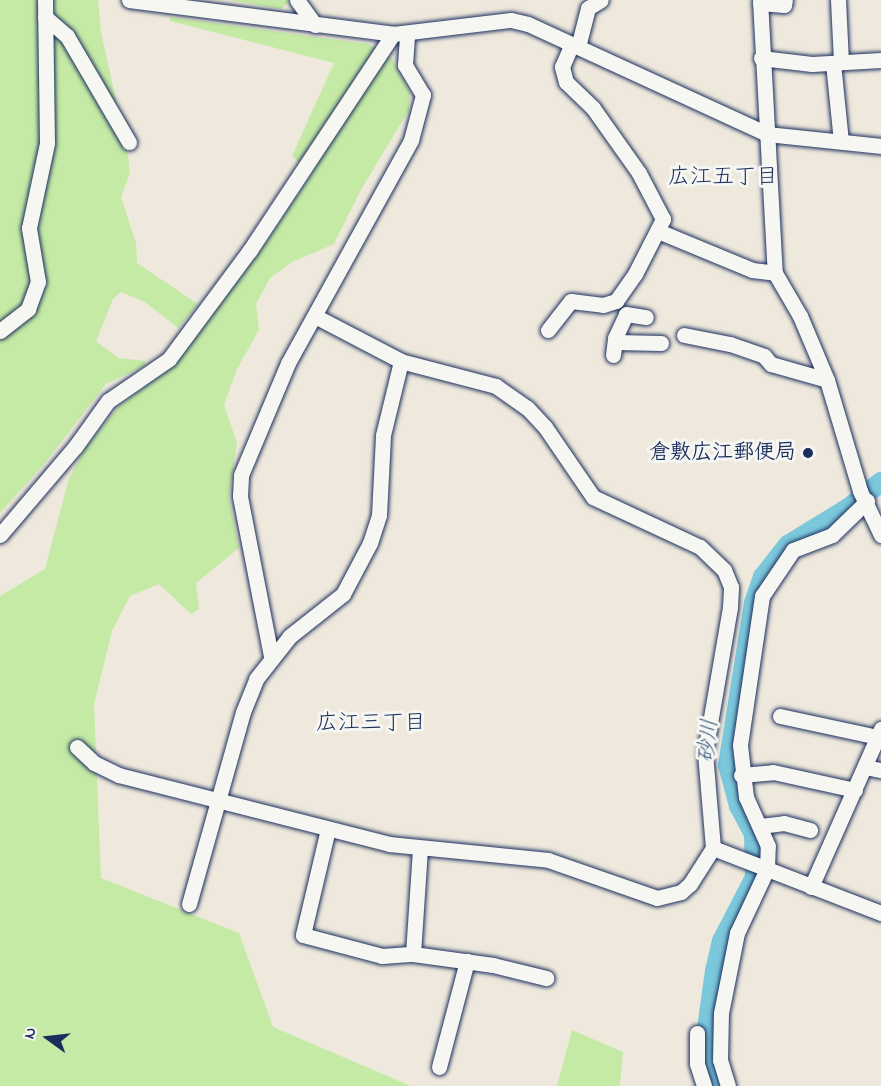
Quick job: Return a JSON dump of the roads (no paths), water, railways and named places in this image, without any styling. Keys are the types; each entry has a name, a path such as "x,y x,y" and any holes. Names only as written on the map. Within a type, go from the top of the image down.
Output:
{"street":[{"path":"0,331 28,309 38,282 29,228 47,143 45,0"},
{"path":"129,0 400,34 511,20 575,46 767,134 881,146"},
{"path":"297,0 315,25"},
{"path":"548,330 571,302 603,305 617,299 658,231 662,214 639,173 593,108 566,82 562,67 575,46 588,8 601,0"},
{"path":"785,0 784,5 760,1 775,273 800,316 826,380 863,496 881,535"},
{"path":"838,0 837,63 841,142"},
{"path":"45,17 67,36 129,142"},
{"path":"271,656 240,496 241,475 288,363 370,210 385,193 421,114 423,96 405,65 400,34"},
{"path":"0,535 75,447 108,401 169,359 250,250 400,34"},
{"path":"762,57 837,63 881,60"},
{"path":"658,231 752,270 775,273"},
{"path":"617,299 626,314 615,349 661,343"},
{"path":"626,314 646,317"},
{"path":"77,747 106,770 328,829 420,849 524,854 577,867 657,898 681,892 690,884 713,848 705,752 730,607 731,587 724,570 700,548 593,497 545,427 514,398 472,378 401,361 315,316"},
{"path":"684,335 730,344 765,356 771,364 826,380"},
{"path":"189,904 243,712 256,679 271,656 290,636 343,594 370,543 379,515 383,435 401,361"},
{"path":"728,1086 720,1060 721,1013 737,933 767,869 768,846 746,797 741,775 740,745 762,596 793,550 832,536 863,496"},
{"path":"780,716 879,733 855,790 843,808 811,887"},
{"path":"865,767 881,770"},
{"path":"741,775 773,772 855,790"},
{"path":"760,826 784,822 810,830"},
{"path":"328,829 303,935 381,956 413,954 467,961 546,978"},
{"path":"713,848 881,913"},
{"path":"413,954 420,849"},
{"path":"440,1067 467,961"},
{"path":"697,1033 697,1064 704,1086"}],"waterway":[{"name":"砂川","path":"713,1086 705,1064 705,1043 715,971 722,941 755,877 754,834 739,806 728,765 754,603 763,577 788,545 850,507 881,482"}],"place":[{"name":"倉敷広江郵便局","path":"808,453"}],"district":[{"name":"広江五丁目","path":"723,179"},
{"name":"広江三丁目","path":"371,725"}]}
